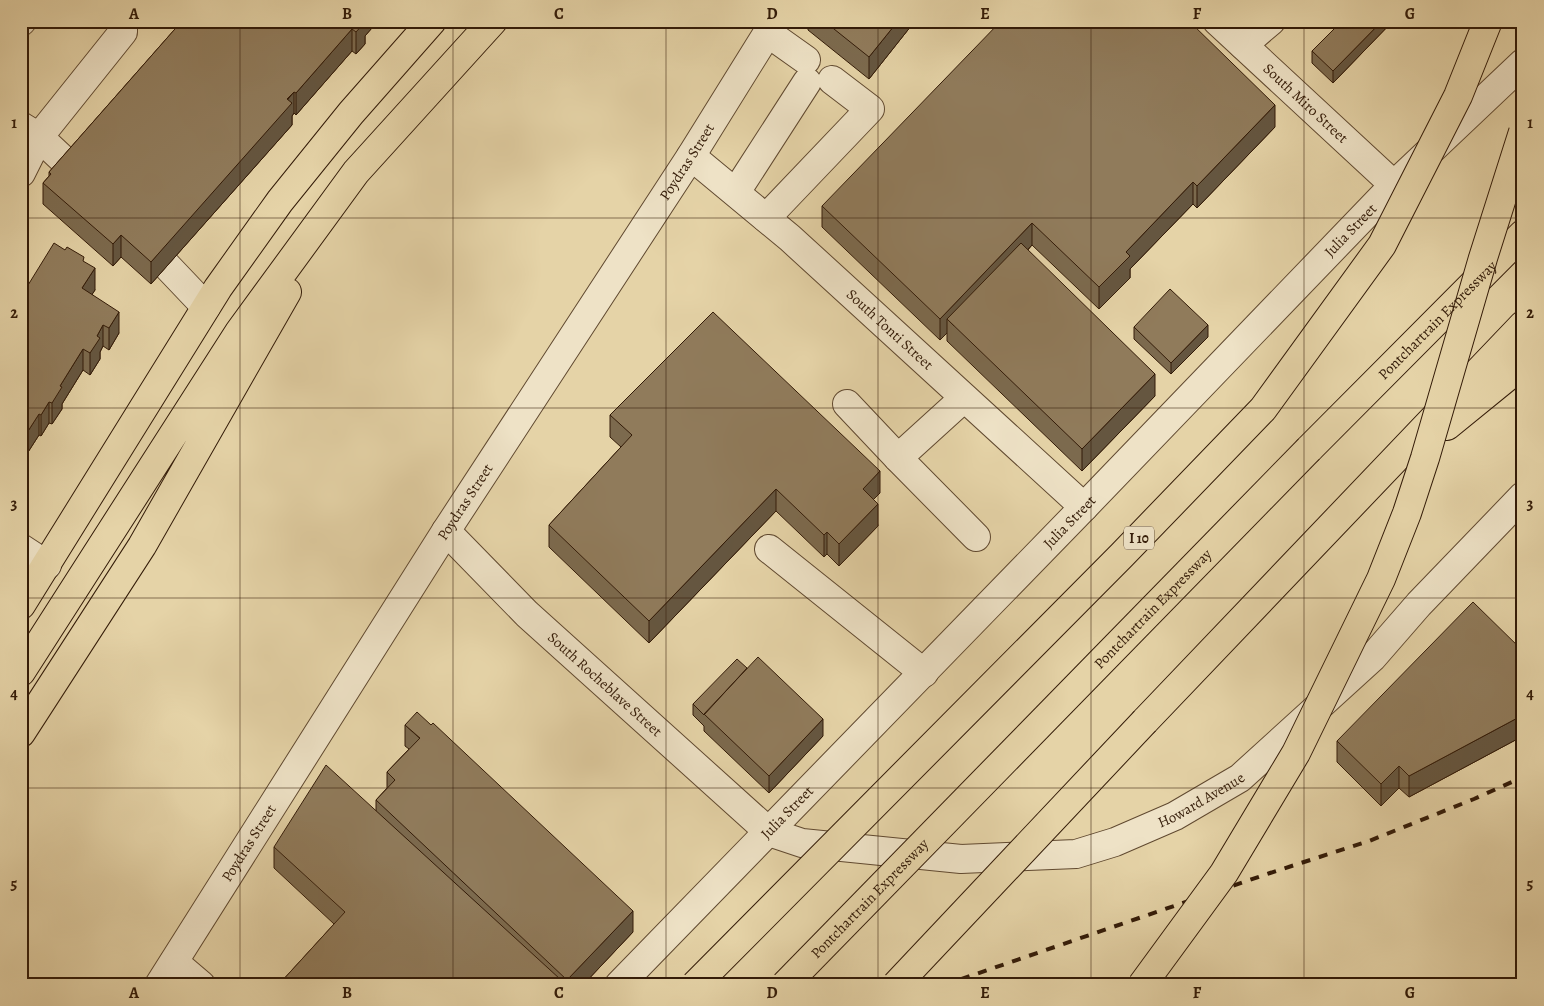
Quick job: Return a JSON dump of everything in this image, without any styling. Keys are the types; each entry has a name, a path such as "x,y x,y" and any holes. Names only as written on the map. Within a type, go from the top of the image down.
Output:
{"main road":[{"path":"24,594 47,565 218,288 280,201 351,113 432,21"},
{"path":"21,672 239,332 356,172 494,21"},
{"name":"I 10","path":"695,985 1116,562 1263,409 1382,245 1458,96 1488,21"},
{"path":"1142,985 1224,873 1296,753 1381,579 1407,513 1425,458 1483,258 1523,132"},
{"path":"21,733 142,546 356,172"},
{"name":"Pontchartrain Expressway","path":"785,985 1309,449 1523,234"},
{"path":"896,985 1523,325"},
{"path":"1357,500 1523,364"}],"street":[{"path":"21,172 30,131 123,32 123,21"},
{"name":"South Miro Street","path":"1217,21 1394,185"},
{"path":"1243,45 1271,21"},
{"path":"766,218 870,109 815,74 771,27"},
{"name":"Poydras Street","path":"159,985 446,531 691,156 771,27"},
{"name":"Julia Street","path":"619,985 1084,508 1394,185 1523,63"},
{"path":"736,192 815,74"},
{"path":"30,131 72,168"},
{"name":"South Tonti Street","path":"691,156 766,218 1084,508"},
{"path":"167,266 206,307"},
{"path":"898,458 964,398"},
{"path":"847,404 976,537"},
{"name":"Howard Avenue","path":"769,832 802,843 961,859 1076,854 1115,842 1176,816 1240,778 1372,658 1418,604 1523,496"},
{"name":"South Rocheblave Street","path":"446,531 527,614 769,832"},
{"path":"21,548 47,565"},
{"path":"770,549 924,673"},
{"path":"174,962 201,985"}],"building":[{"path":"182,21 365,22 356,32 352,29 296,93 294,92 287,99 292,103 151,262 121,235 113,244 43,183 51,174 49,172"},
{"path":"824,21 898,21 869,57"},
{"path":"1001,21 1189,21 1275,105 1197,186 1193,182 1126,252 1130,256 1099,287 1032,223 940,319 822,206"},
{"path":"1342,21 1382,21 1333,71 1312,51"},
{"path":"54,243 65,250 67,247 84,257 83,261 95,268 82,288 119,312 109,328 103,325 97,336 100,338 90,353 83,349 60,386 62,387 52,403 49,402 41,415 39,414 21,442 21,303 28,292 25,290"},
{"path":"1021,243 1155,374 1082,449 947,319"},
{"path":"1170,289 1208,325 1171,363 1134,327"},
{"path":"713,312 880,471 863,489 878,504 839,544 827,532 824,535 776,489 649,621 549,525 632,435 610,415"},
{"path":"1473,602 1523,651 1523,715 1409,776 1399,766 1381,784 1337,741"},
{"path":"758,657 823,719 769,776 704,714"},
{"path":"737,659 747,668 704,715 693,704"},
{"path":"417,712 431,725 433,723 633,911 567,980 376,800 395,780 387,772 420,738 405,725"},
{"path":"326,765 560,979 555,985 284,985 281,982 345,912 274,847"}],"railway":[{"path":"944,985 1369,841 1474,799 1523,777"}]}
